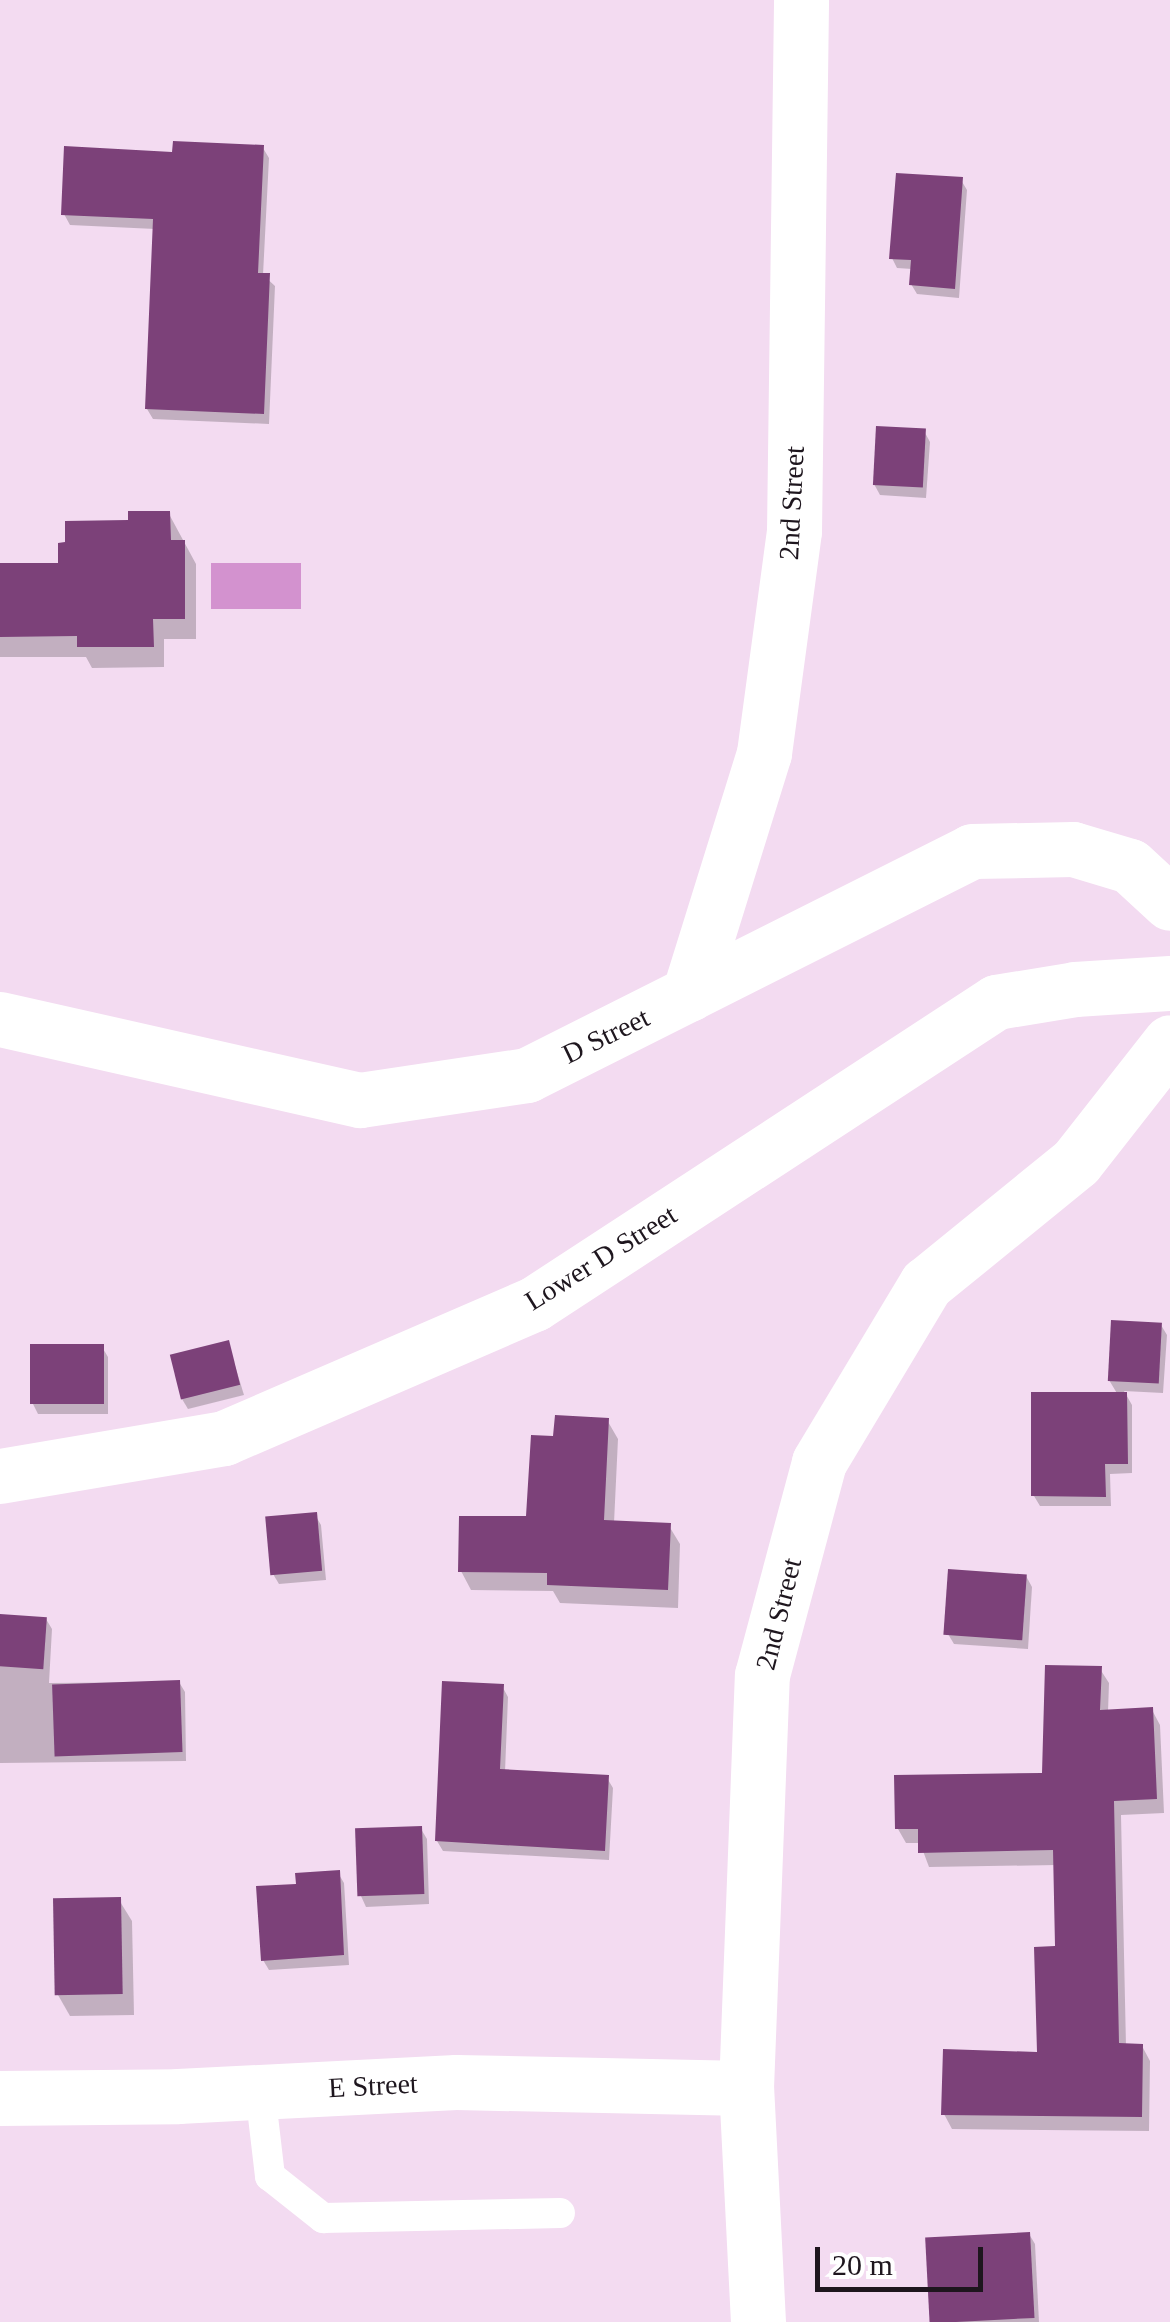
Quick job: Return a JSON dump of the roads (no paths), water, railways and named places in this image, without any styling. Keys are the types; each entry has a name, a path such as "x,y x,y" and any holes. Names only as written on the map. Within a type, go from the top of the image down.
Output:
{"street":[{"name":"2nd Street","path":"689,994 764,754 794,530 801,0"},
{"name":"D Street","path":"0,1018 360,1100 526,1075 972,851 1073,848 1130,866 1170,903"},
{"name":"Lower D Street","path":"0,1476 224,1438 534,1304 996,1002 1075,989 1170,982"},
{"name":"2nd Street","path":"758,2322 746,2088 762,1675 820,1462 926,1284 1076,1162 1170,1042"},
{"name":"E Street","path":"0,2098 260,2092 456,2082 746,2088"}],"lane":[{"path":"260,2092 270,2176 323,2218 560,2213"}]}
